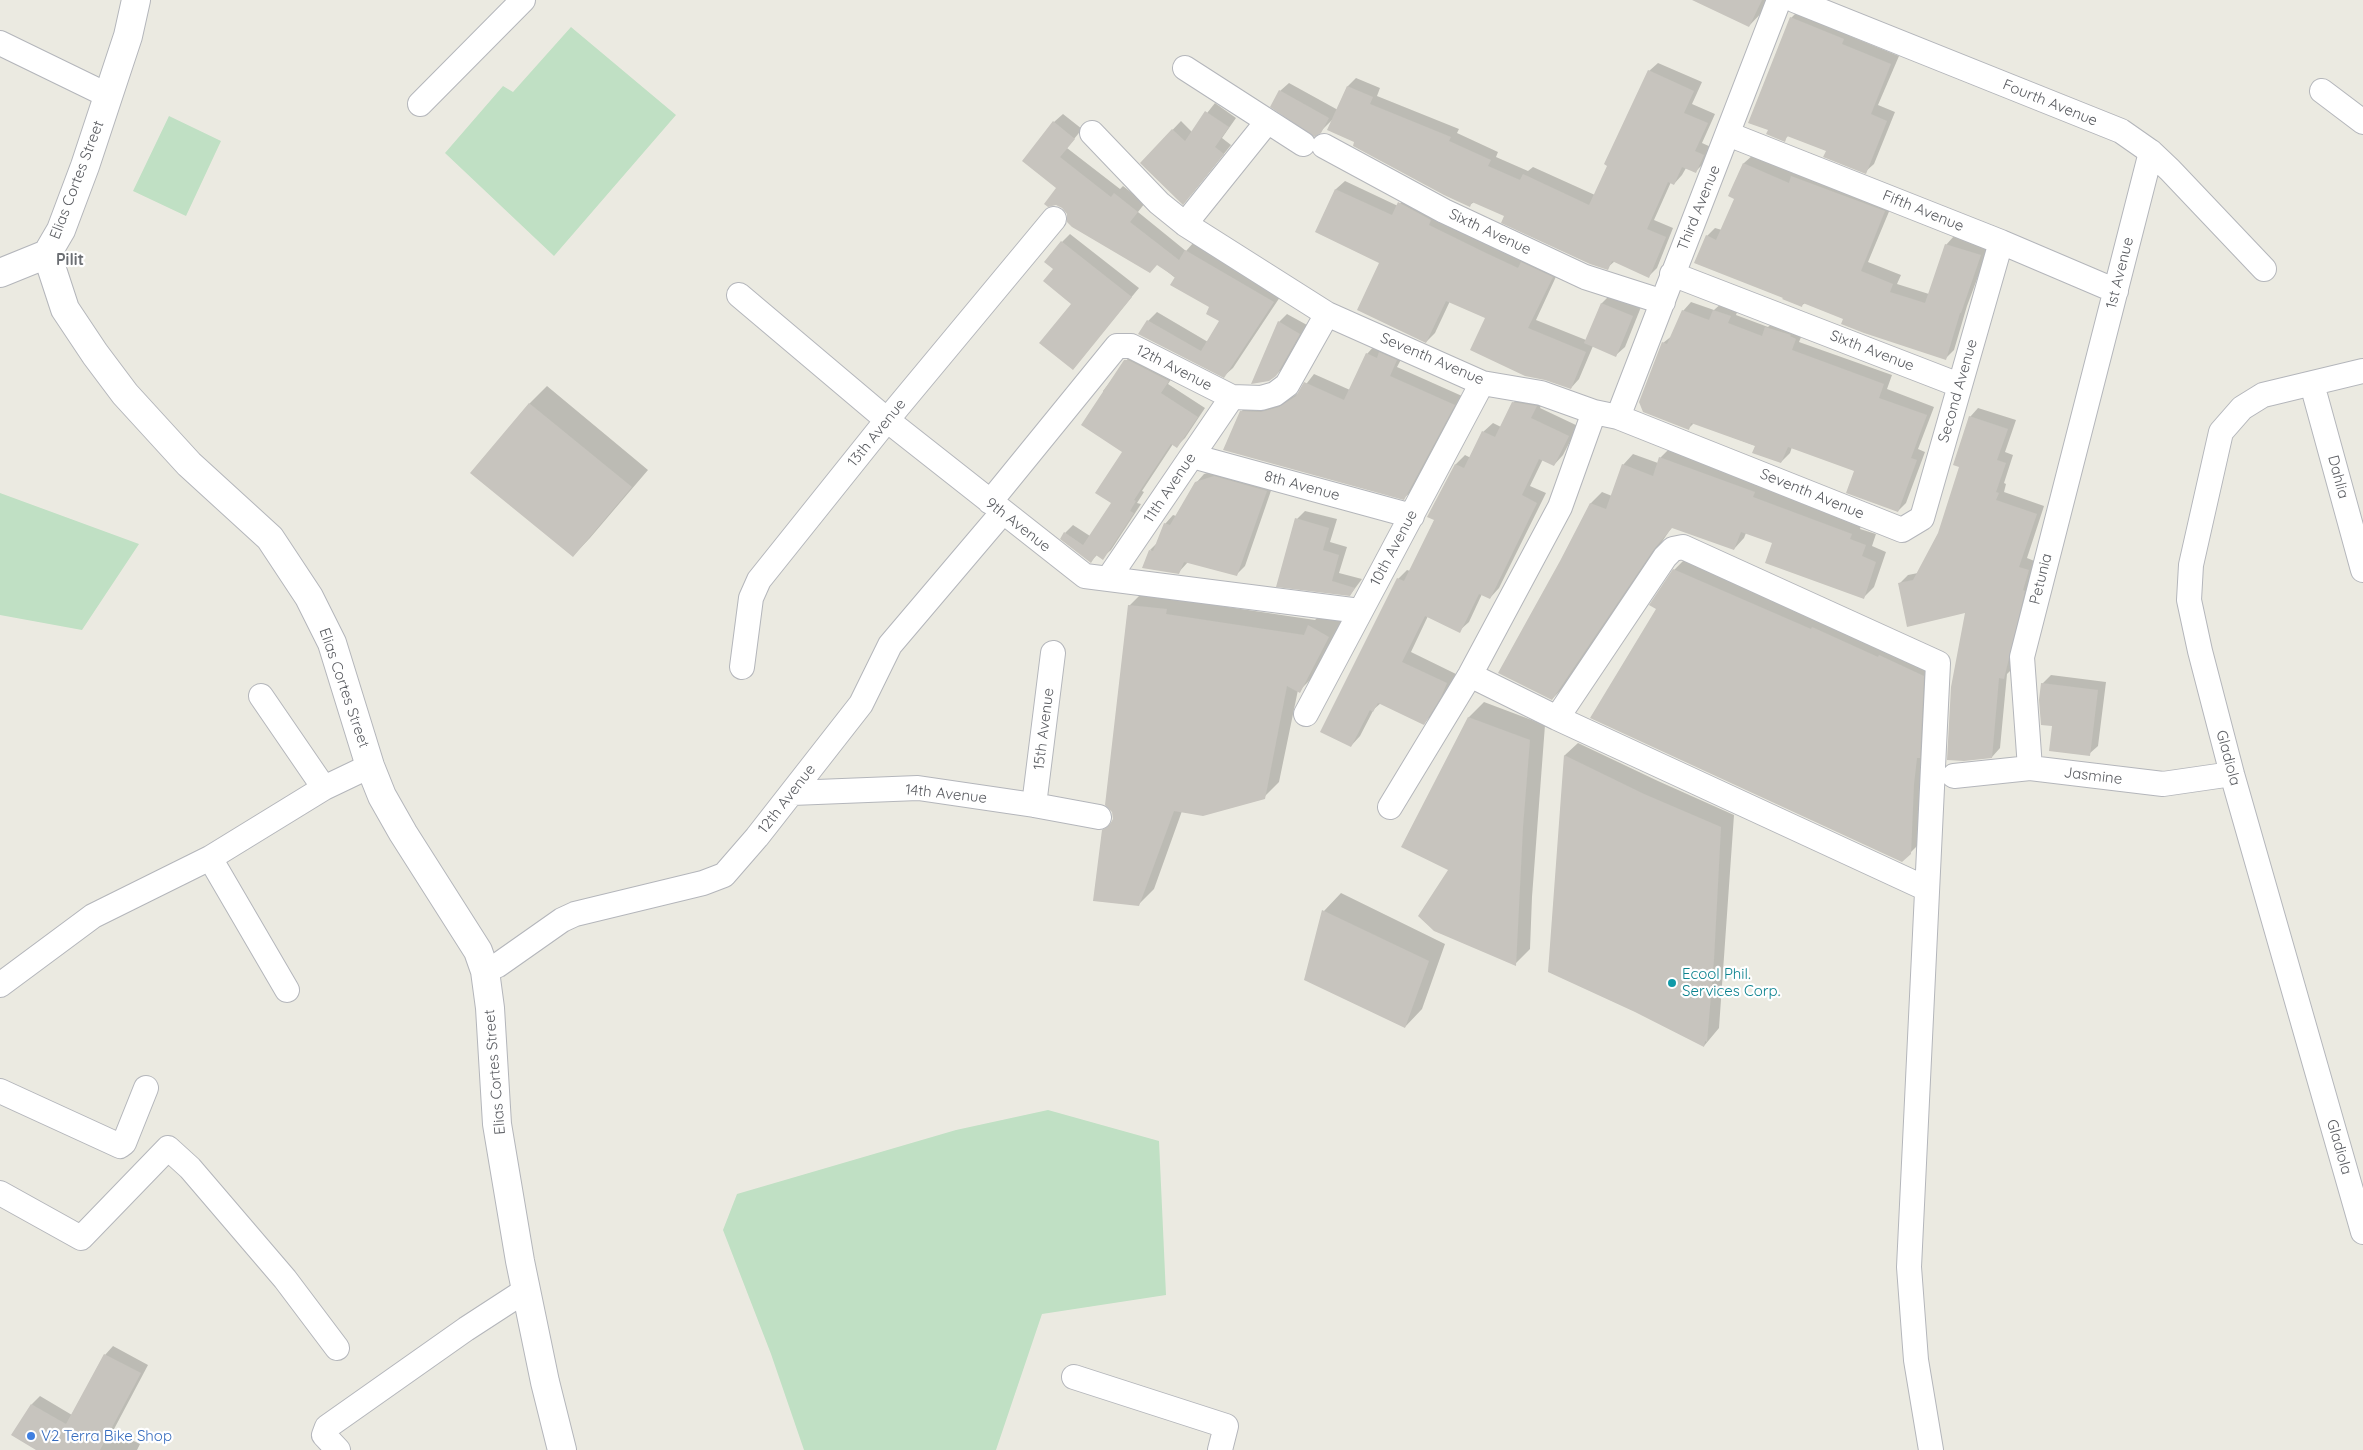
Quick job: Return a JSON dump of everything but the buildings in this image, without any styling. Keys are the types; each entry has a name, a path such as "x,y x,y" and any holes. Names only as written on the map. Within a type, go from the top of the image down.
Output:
{"street":[{"name":"Elias Cortes Street","path":"136,0 128,36 109,96 61,230 47,254 66,308 95,354 125,394 189,464 270,538 309,597 332,643 370,766 382,796 478,952 485,971 490,1008 497,1124 544,1382 562,1450"},
{"path":"420,104 523,0"},
{"name":"Third Avenue","path":"1618,417 1779,0"},
{"name":"Fourth Avenue","path":"1794,0 2121,131 2150,152 2264,269"},
{"path":"0,43 109,96"},
{"name":"Sixth Avenue","path":"1185,68 1267,122 1444,211 1585,277 1663,302"},
{"path":"2322,91 2362,119"},
{"path":"1185,224 1267,122"},
{"name":"Seventh Avenue","path":"1092,133 1159,203 1185,224 1327,314 1482,383 1541,393 1594,412 1618,417 1902,530"},
{"name":"Fifth Avenue","path":"1728,134 2001,242 2116,291"},
{"name":"1st Avenue","path":"2088,393 2116,291 2150,152"},
{"name":"13th Avenue","path":"742,667 750,598 759,580 887,420 1054,219"},
{"name":"Second Avenue","path":"1902,530 1922,518 2001,242"},
{"path":"0,273 47,254"},
{"name":"Sixth Avenue","path":"1672,274 1959,385"},
{"name":"9th Avenue","path":"739,295 887,420 996,508 1085,576 1360,611"},
{"name":"12th Avenue","path":"485,971 498,965 562,920 574,914 704,883 721,877 750,846 861,704 890,645 996,508 1117,346 1131,346 1232,397 1261,398 1275,394 1287,385 1327,314"},
{"name":"Gladiola","path":"2363,370 2263,395 2242,408 2221,432 2191,565 2189,600 2200,651 2232,774 2363,1232"},
{"name":"10th Avenue","path":"1306,714 1482,383"},
{"name":"Dahlia","path":"2312,384 2363,570"},
{"name":"Petunia","path":"2030,768 2022,657 2088,393"},
{"name":"11th Avenue","path":"1108,579 1232,397"},
{"path":"1390,807 1470,675 1560,507 1594,412"},
{"name":"8th Avenue","path":"1192,456 1412,516"},
{"path":"1557,718 1665,556 1674,549 1683,547 1938,663 1909,1267 1916,1360 1931,1450"},
{"name":"15th Avenue","path":"1034,805 1053,653"},
{"path":"1470,675 1557,718 1927,889"},
{"path":"261,696 324,788"},
{"path":"0,985 93,916 210,858 324,788 370,766"},
{"name":"Jasmine","path":"1954,776 2030,768 2163,784 2232,774"},
{"name":"14th Avenue","path":"792,793 918,788 1034,805 1099,817"},
{"path":"210,858 287,990"},
{"path":"0,1091 120,1146 124,1143 146,1088"},
{"path":"0,1193 81,1238 168,1148 190,1168 285,1279 337,1348"},
{"path":"338,1450 324,1435 327,1427 526,1290"},
{"path":"1074,1377 1226,1426 1220,1450"}],"green space":[{"path":"571,27 676,115 554,256 445,153 503,86 513,92"},
{"path":"169,116 221,141 186,216 133,191"},
{"path":"0,493 139,544 82,630 0,615"},
{"path":"1048,1110 1159,1141 1166,1295 1042,1314 996,1450 804,1450 771,1354 723,1230 737,1194 956,1130"}],"place":[{"name":"Ecool Phil. Services Corp.","path":"1672,983"},
{"name":"V2 Terra Bike Shop","path":"31,1436"}],"district":[{"name":"Pilit","path":"70,260"}]}
